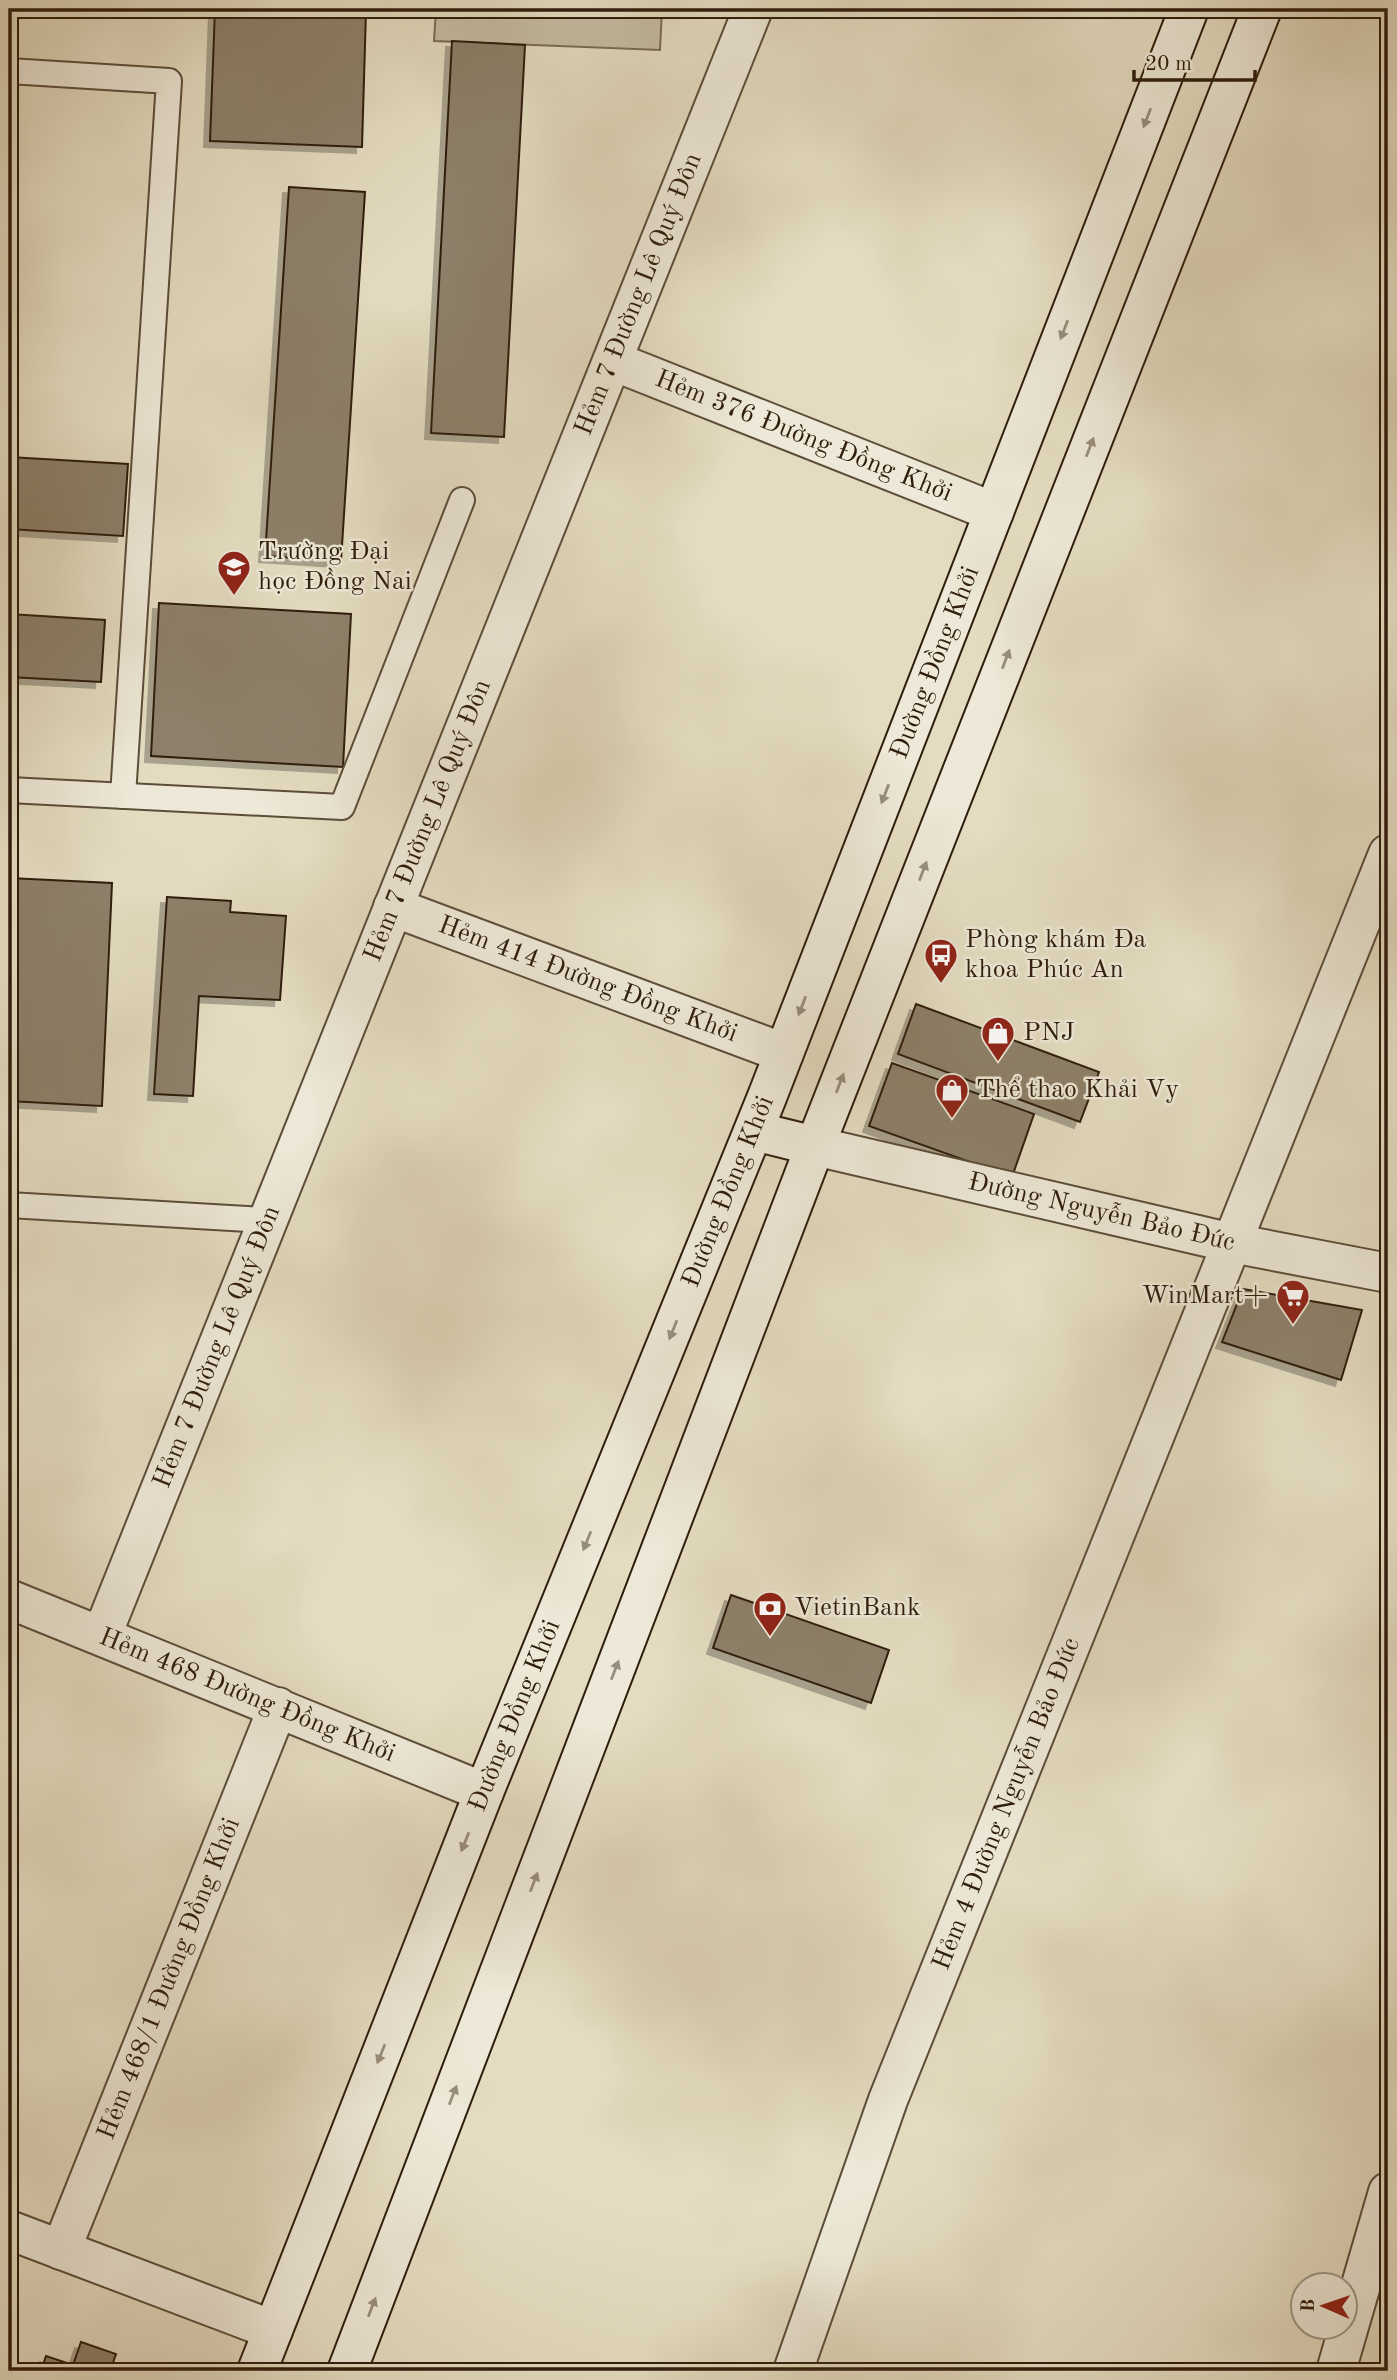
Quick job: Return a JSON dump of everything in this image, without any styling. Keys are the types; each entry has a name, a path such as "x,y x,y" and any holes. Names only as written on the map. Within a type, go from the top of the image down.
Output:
{"street":[{"name":"Hẻm 7 Đường Lê Quý Đôn","path":"102,1635 753,9"},
{"name":"Đường Đồng Khởi","path":"257,2371 484,1793 754,1131 1189,9"},
{"path":"347,2371 815,1146 1262,9"},
{"name":"Hẻm 376 Đường Đồng Khởi","path":"613,361 994,512"},
{"name":"Hẻm 4 Đường Nguyễn Bảo Đức","path":"793,2371 888,2100 1388,854"},
{"name":"Hẻm 414 Đường Đồng Khởi","path":"393,907 784,1053"},
{"name":"Đường Nguyễn Bảo Đức","path":"754,1131 1232,1243 1388,1273"},
{"name":"Hẻm 468 Đường Đồng Khởi","path":"9,1599 484,1793"},
{"name":"Hẻm 468/1 Đường Đồng Khởi","path":"61,2249 278,1707"},
{"path":"1336,2371 1388,2192"},
{"path":"9,2230 273,2330"}],"lane":[{"path":"9,71 169,81 123,796"},
{"path":"9,790 342,807 463,500"},
{"path":"9,1205 266,1220"}],"shaded area":[{"path":"436,9 662,9 660,50 434,41"}],"building":[{"path":"215,9 366,11 362,147 210,141"},
{"path":"452,41 525,45 504,437 431,433"},
{"path":"289,187 365,192 341,561 265,556"},
{"path":"9,457 128,464 123,536 9,529"},
{"path":"159,603 351,614 343,767 151,756"},
{"path":"9,614 105,620 101,682 9,677"},
{"path":"9,878 112,883 102,1106 9,1101"},
{"path":"167,897 231,901 230,912 286,916 280,1000 199,996 193,1096 154,1094"},
{"name":"PNJ","path":"916,1004 1099,1072 1080,1122 898,1054"},
{"name":"Thể thao Khải Vy","path":"892,1063 1034,1114 1012,1177 869,1126"},
{"name":"WinMart+","path":"1243,1289 1362,1310 1341,1380 1222,1342"},
{"name":"VietinBank","path":"731,1595 889,1650 871,1703 713,1648"},
{"path":"81,2342 116,2354 110,2371 41,2371 46,2356 73,2365"}],"place":[{"name":"Trường Đại học Đồng Nai","path":"234,597"},
{"name":"Phòng khám Đa khoa Phúc An","path":"941,985"},
{"name":"PNJ","path":"998,1063"},
{"name":"Thể thao Khải Vy","path":"952,1120"},
{"name":"WinMart+","path":"1293,1326"},
{"name":"VietinBank","path":"770,1638"}]}
